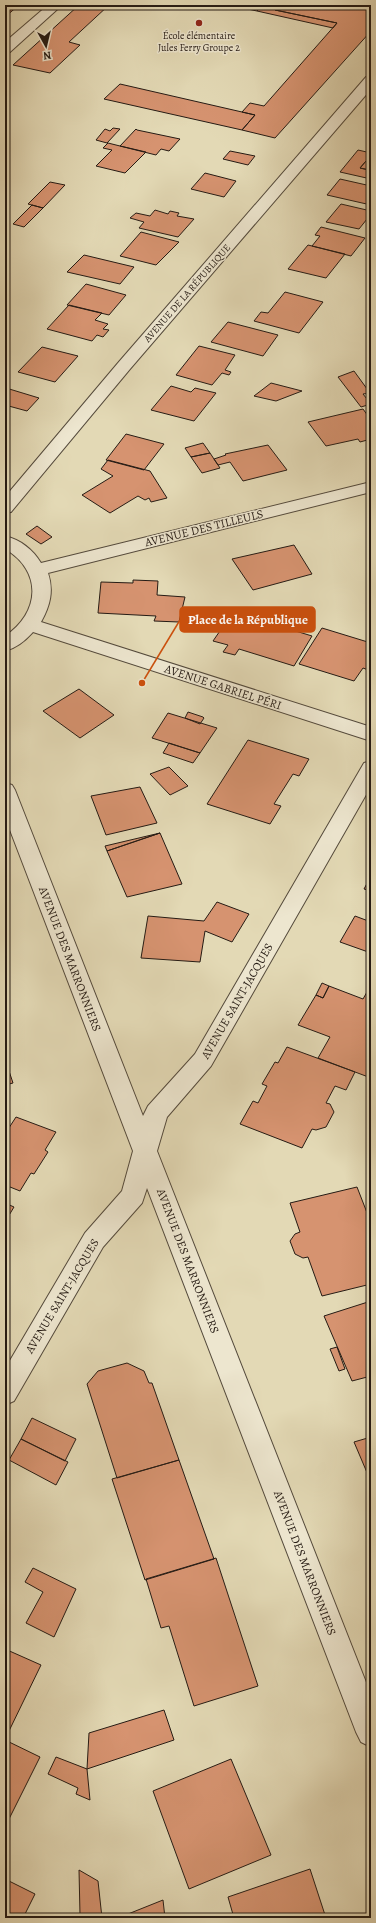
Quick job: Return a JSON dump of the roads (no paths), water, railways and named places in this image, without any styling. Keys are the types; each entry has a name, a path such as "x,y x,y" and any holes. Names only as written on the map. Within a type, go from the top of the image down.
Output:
{"street":[{"path":"5,49 56,5"},
{"name":"AVENUE DE LA RÉPUBLIQUE","path":"5,508 124,366 371,80"},
{"name":"AVENUE DES TILLEULS","path":"38,570 371,487"},
{"path":"5,542 11,544 27,556 38,570 43,588 40,607 30,625 13,641 5,645"},
{"name":"AVENUE GABRIEL PÉRI","path":"30,625 371,734"},
{"name":"AVENUE SAINT-JACQUES","path":"5,1393 94,1240 133,1196 156,1113 203,1060 371,768"},
{"name":"AVENUE DES MARRONNIERS","path":"5,790 371,1732"}],"place":[{"name":"École élémentaire Jules Ferry Groupe 2","path":"199,23"},
{"name":"Place de la République","path":"142,683"}]}
